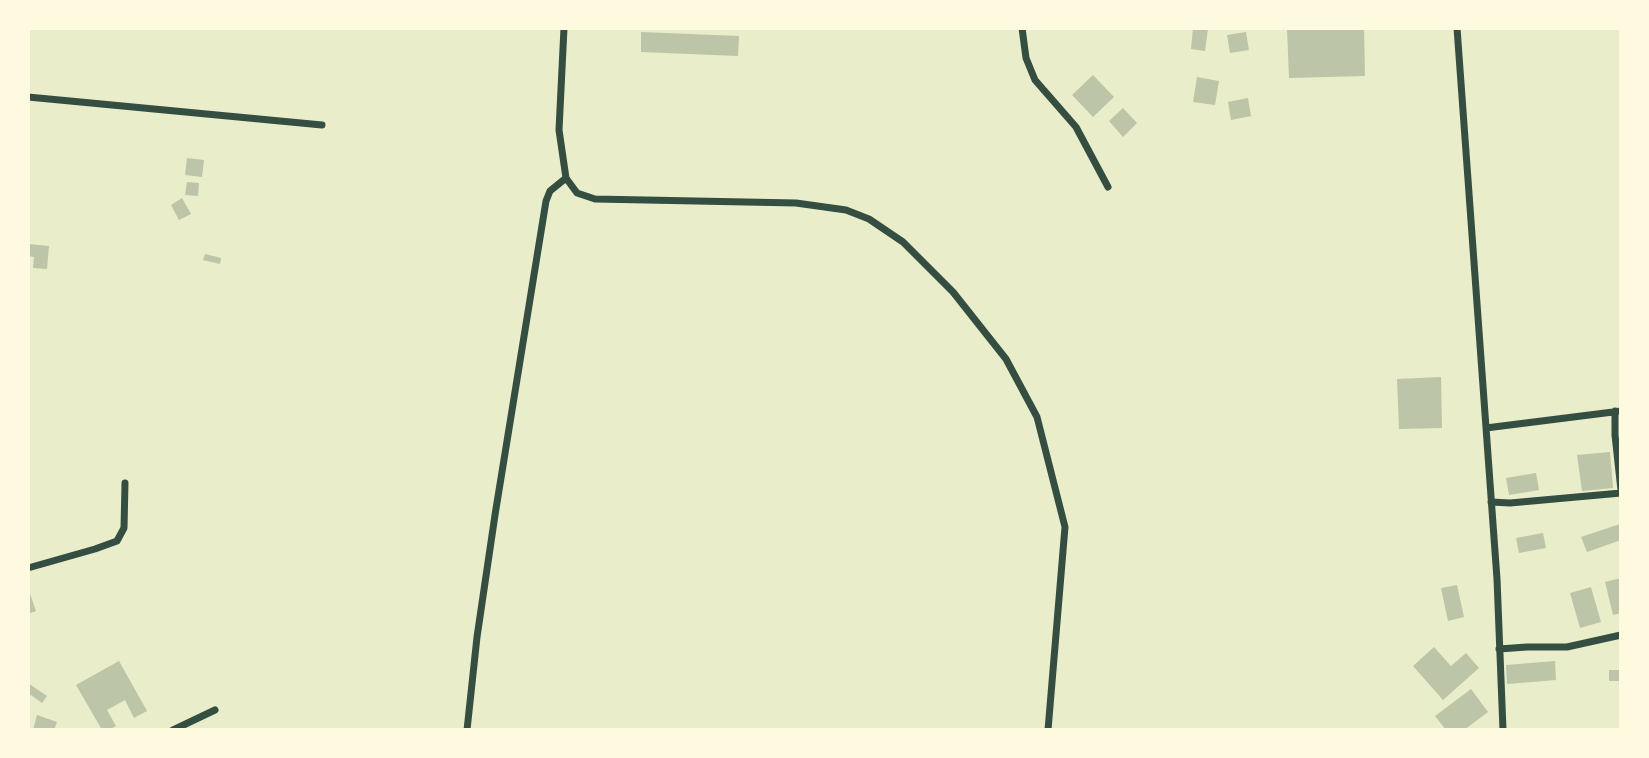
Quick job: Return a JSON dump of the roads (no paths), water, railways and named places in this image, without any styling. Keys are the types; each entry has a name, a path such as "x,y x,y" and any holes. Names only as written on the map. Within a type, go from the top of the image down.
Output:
{"street":[{"path":"564,28 559,130 566,178 577,193 595,199 796,203 846,210 869,219 903,242 953,292 1006,359 1037,417 1065,527 1048,730"},
{"path":"1022,28 1026,58 1035,80 1076,127 1108,187"},
{"path":"1457,28 1497,579 1503,730"},
{"path":"28,97 322,125"},
{"path":"467,730 495,515 546,201 550,191 566,178"},
{"path":"1486,428 1618,411 1615,435 1621,492 1520,502 1491,502"},
{"path":"28,568 117,541 124,528 125,483"},
{"path":"1499,649 1567,647 1621,635"},
{"path":"173,730 215,710"}]}
